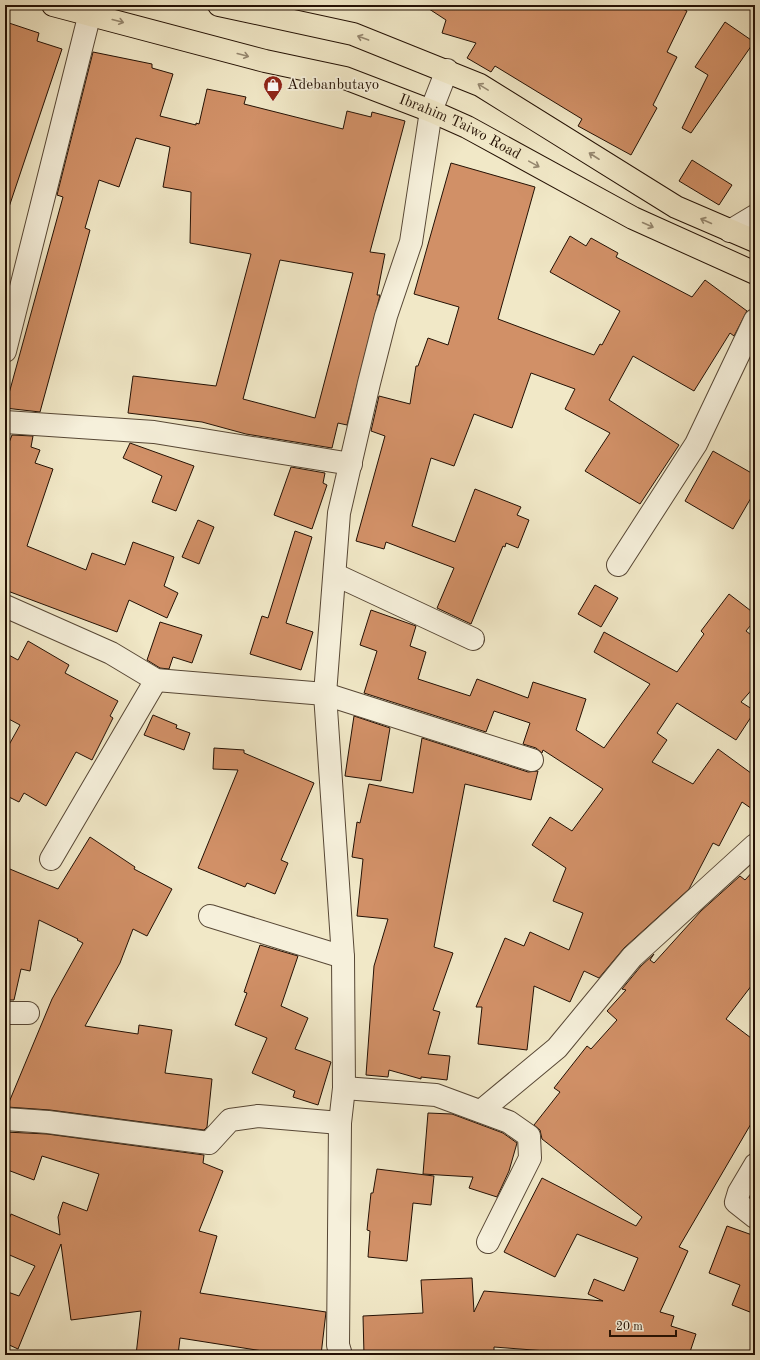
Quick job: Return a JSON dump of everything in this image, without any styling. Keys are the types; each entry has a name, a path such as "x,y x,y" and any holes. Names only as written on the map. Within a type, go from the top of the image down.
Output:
{"main road":[{"name":"Ibrahim Taiwo Road","path":"53,5 90,13 265,61 345,78 431,111 467,127 633,218 755,273"},
{"path":"219,5 353,34 447,70 480,85 676,207 755,241"}],"street":[{"path":"5,351 90,13"},
{"path":"341,1355 338,1345 340,1122 344,1088 343,957 325,694 336,575 339,513 386,316 411,242 431,111 447,70"},
{"path":"730,231 755,216"},
{"path":"618,565 696,444 755,320"},
{"path":"5,422 154,432 351,464"},
{"path":"336,575 473,639"},
{"path":"5,606 111,653 156,680 325,694 532,760"},
{"path":"51,859 156,680"},
{"path":"481,1111 557,1048 632,957 755,845"},
{"path":"210,916 343,957"},
{"path":"5,1013 28,1012"},
{"path":"344,1088 436,1095 509,1122 529,1136 530,1158 488,1242"},
{"path":"5,1119 48,1122 209,1144 230,1120 258,1116 340,1122"},
{"path":"755,1165 739,1192 736,1202 755,1217"}],"building":[{"path":"423,5 675,5 687,11 667,52 677,57 653,105 657,108 631,155 578,126 582,119 495,66 491,72 467,58 476,43 442,33 446,20"},
{"path":"725,22 754,42 691,133 682,128 708,75 695,67"},
{"path":"9,23 39,33 37,41 62,49 8,210 5,210 5,35"},
{"path":"93,52 152,64 152,68 173,74 160,116 196,125 196,123 199,124 207,89 246,97 244,104 343,129 347,111 371,117 372,112 405,121 370,252 385,254 377,295 380,295 347,425 338,423 332,448 246,434 202,422 128,413 133,376 216,386 251,254 190,243 191,192 163,187 170,147 136,138 119,187 99,180 85,228 90,230 40,412 5,408 63,197 57,195","holes":["280,260 353,273 315,418 243,399"]},
{"path":"692,160 732,185 719,205 679,181"},
{"path":"451,163 535,187 498,319 594,355 600,344 602,345 620,311 550,272 570,236 586,246 591,238 618,253 616,257 692,297 705,280 747,311 734,336 730,333 694,391 633,356 609,400 679,445 640,504 585,471 610,433 565,409 575,389 531,373 512,428 474,414 454,466 431,458 412,526 455,542 475,489 521,507 517,515 529,520 518,548 506,543 505,547 503,546 471,624 437,608 454,568 386,542 384,549 356,541 385,436 371,431 379,396 410,404 416,366 418,366 428,338 448,345 459,307 414,294"},
{"path":"12,435 33,436 31,447 40,450 35,463 53,469 27,546 86,570 92,553 125,565 133,542 174,557 164,586 178,593 167,618 129,600 117,632 5,590 5,453"},
{"path":"130,443 194,466 176,511 152,502 162,476 123,458"},
{"path":"713,451 755,475 755,491 733,529 685,501"},
{"path":"291,467 325,473 323,483 327,485 312,529 274,515"},
{"path":"198,520 214,527 199,564 182,557"},
{"path":"295,531 312,537 286,623 313,632 301,670 250,654 262,616 268,618"},
{"path":"595,585 618,598 601,627 578,614"},
{"path":"729,594 755,614 755,620 746,631 755,638 755,686 741,702 755,711 736,740 677,703 657,733 667,740 652,762 693,784 718,749 755,776 755,811 742,802 719,846 713,843 689,889 624,948 599,978 584,971 570,1002 534,986 527,1050 478,1044 482,1007 476,1007 505,938 524,946 530,932 569,950 583,913 553,901 566,868 532,845 550,817 572,831 603,789 543,750 542,753 536,748 523,744 530,723 494,711 486,732 364,693 377,651 360,645 371,610 416,626 410,646 426,652 418,679 470,696 477,679 528,698 533,682 586,699 576,730 604,748 650,684 594,652 604,632 677,672 704,634 701,631"},
{"path":"160,622 202,635 192,663 173,657 169,669 160,668 147,660"},
{"path":"28,641 69,665 65,673 118,701 110,716 113,718 92,760 76,752 46,806 24,793 19,802 5,795 5,752 20,725 5,717 5,653 18,660"},
{"path":"153,715 177,725 176,728 190,733 184,750 144,735"},
{"path":"354,716 390,728 381,781 345,776"},
{"path":"422,738 528,772 538,771 531,800 465,784 434,947 453,953 433,1010 440,1012 428,1054 450,1056 447,1080 421,1077 421,1079 389,1070 388,1077 366,1075 374,966 388,919 357,916 363,859 352,857 357,822 360,823 369,784 413,793"},
{"path":"214,748 244,750 244,753 314,783 281,860 288,863 275,894 247,883 245,887 198,868 238,770 213,769"},
{"path":"90,837 135,867 134,869 172,889 147,936 133,929 120,963 85,1026 138,1034 139,1025 172,1030 165,1073 212,1079 207,1127 204,1130 50,1110 7,1107 52,999 83,943 77,940 78,939 39,920 30,971 21,969 14,1000 5,1000 5,867 58,889"},
{"path":"755,869 755,981 726,1019 755,1041 755,1117 679,1247 688,1251 660,1312 674,1316 671,1326 696,1334 689,1355 555,1355 546,1351 494,1347 494,1355 364,1355 363,1316 423,1313 421,1280 472,1278 474,1312 484,1291 603,1301 588,1294 594,1279 624,1291 638,1258 577,1234 555,1277 504,1252 542,1178 636,1226 642,1217 542,1139 540,1130 534,1125 560,1092 554,1088 587,1046 591,1049 617,1020 607,1011 626,990 622,989 641,966 654,954 650,960 654,963 701,911 740,876 745,880"},
{"path":"260,945 298,956 281,1006 308,1018 295,1049 331,1062 318,1105 293,1097 295,1091 252,1073 267,1038 235,1025 247,993 244,992"},
{"path":"428,1113 452,1114 503,1133 517,1143 509,1171 497,1197 469,1188 473,1177 423,1174"},
{"path":"5,1132 47,1134 204,1155 203,1163 223,1171 199,1231 217,1236 200,1293 326,1312 321,1355 288,1355 180,1338 178,1355 136,1355 141,1311 71,1320 61,1244 18,1349 5,1343 5,1291 19,1296 35,1266 5,1253 5,1229 11,1214 60,1235 58,1217 63,1202 87,1211 99,1174 42,1156 34,1180 5,1169"},
{"path":"377,1169 434,1176 431,1205 413,1203 407,1261 368,1257 370,1231 367,1230 371,1193 373,1193"},
{"path":"727,1226 755,1236 755,1314 732,1305 740,1285 709,1273"}],"place":[{"name":"Adebanbutayo","path":"273,102"}]}
